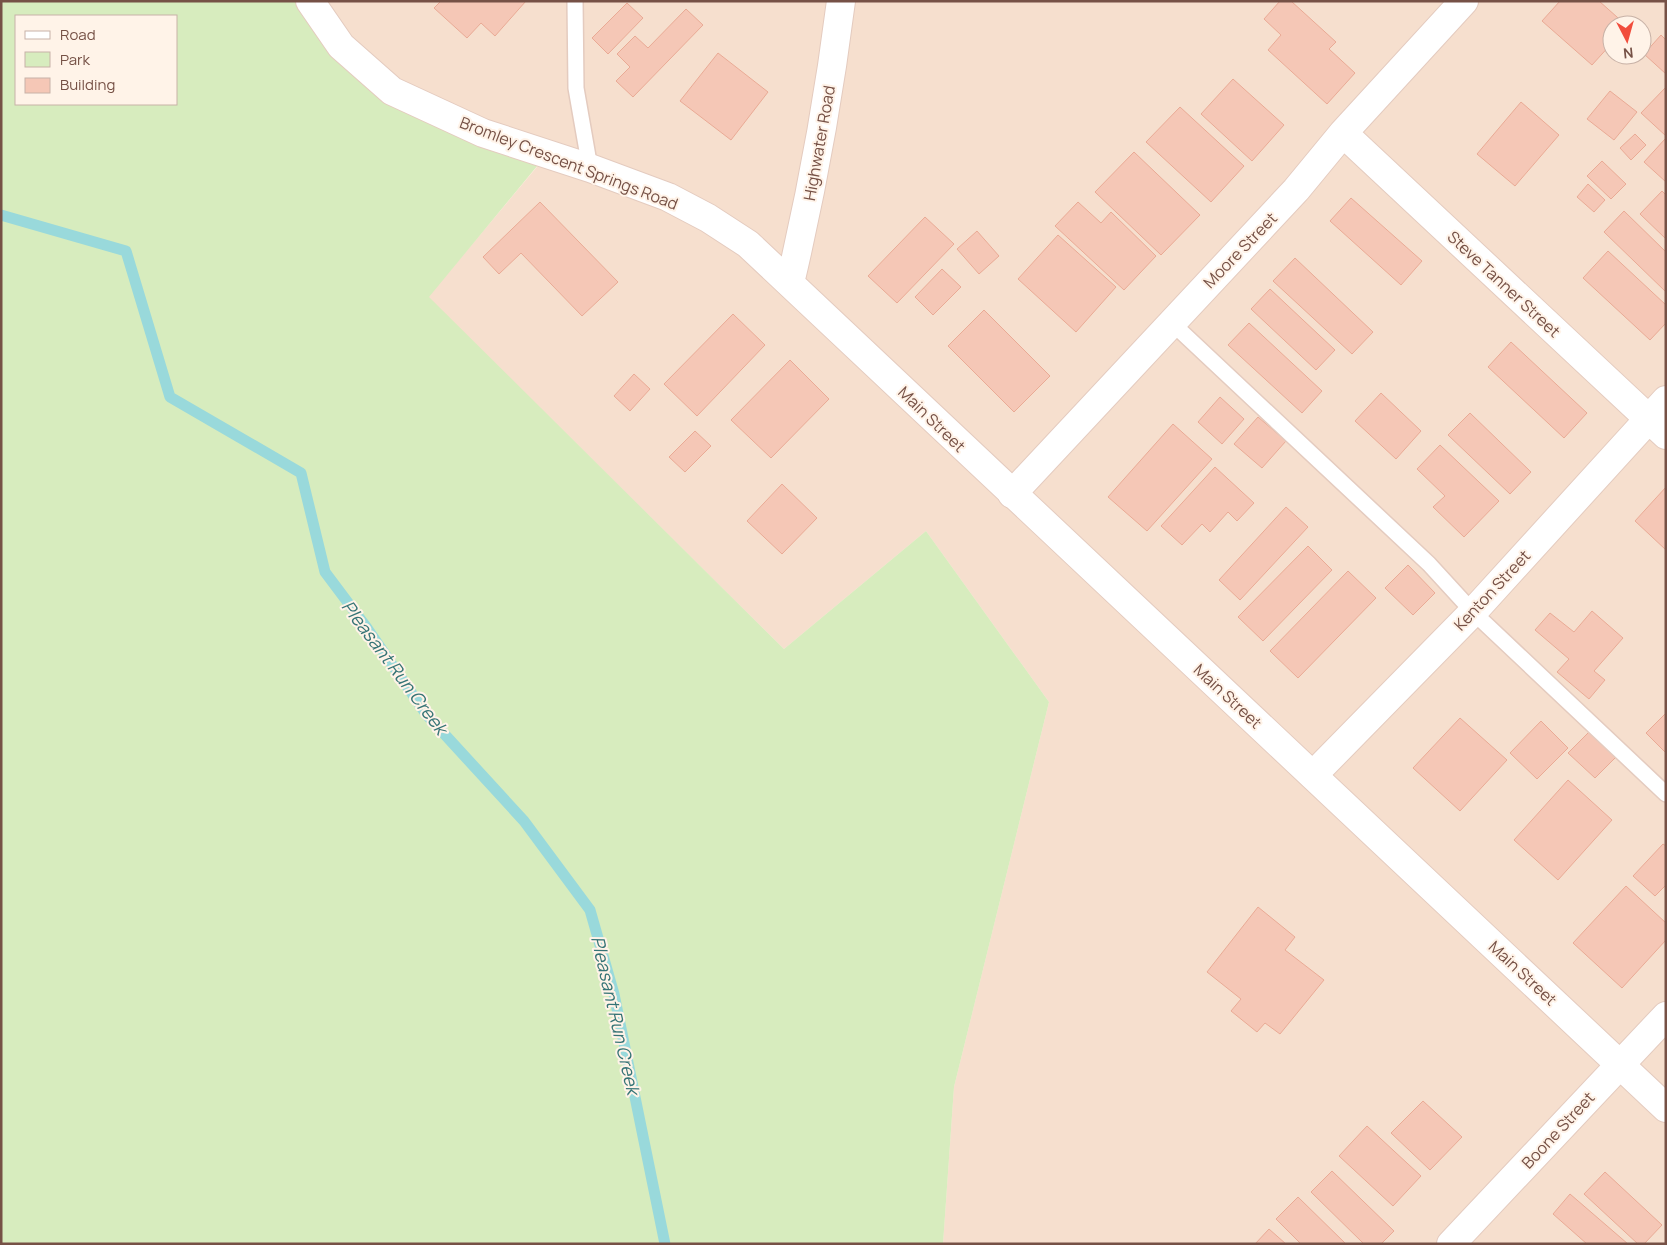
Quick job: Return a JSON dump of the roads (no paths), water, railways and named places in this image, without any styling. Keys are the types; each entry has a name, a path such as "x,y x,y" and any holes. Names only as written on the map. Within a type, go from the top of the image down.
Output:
{"street":[{"name":"Bromley Crescent Springs Road","path":"310,1 341,46 392,91 483,133 590,168 668,198 708,218 748,244 790,283"},
{"name":"Highwater Road","path":"790,283 807,209 832,68 841,1"},
{"name":"Moore Street","path":"1012,494 1296,190 1343,133 1464,1"},
{"name":"Steve Tanner Street","path":"1343,133 1660,418"},
{"name":"Main Street","path":"790,283 1666,1108"},
{"name":"Kenton Street","path":"1313,775 1660,418"},
{"name":"Boone Street","path":"1451,1244 1666,1016"}],"lane":[{"path":"574,1 576,88 590,168"},
{"path":"1171,322 1429,564 1473,612 1666,794"}],"waterway":[{"name":"Pleasant Run Creek","path":"1,215 126,251 170,397 301,473 325,572 367,628 426,714 524,821 590,910 614,994 665,1244"}]}
